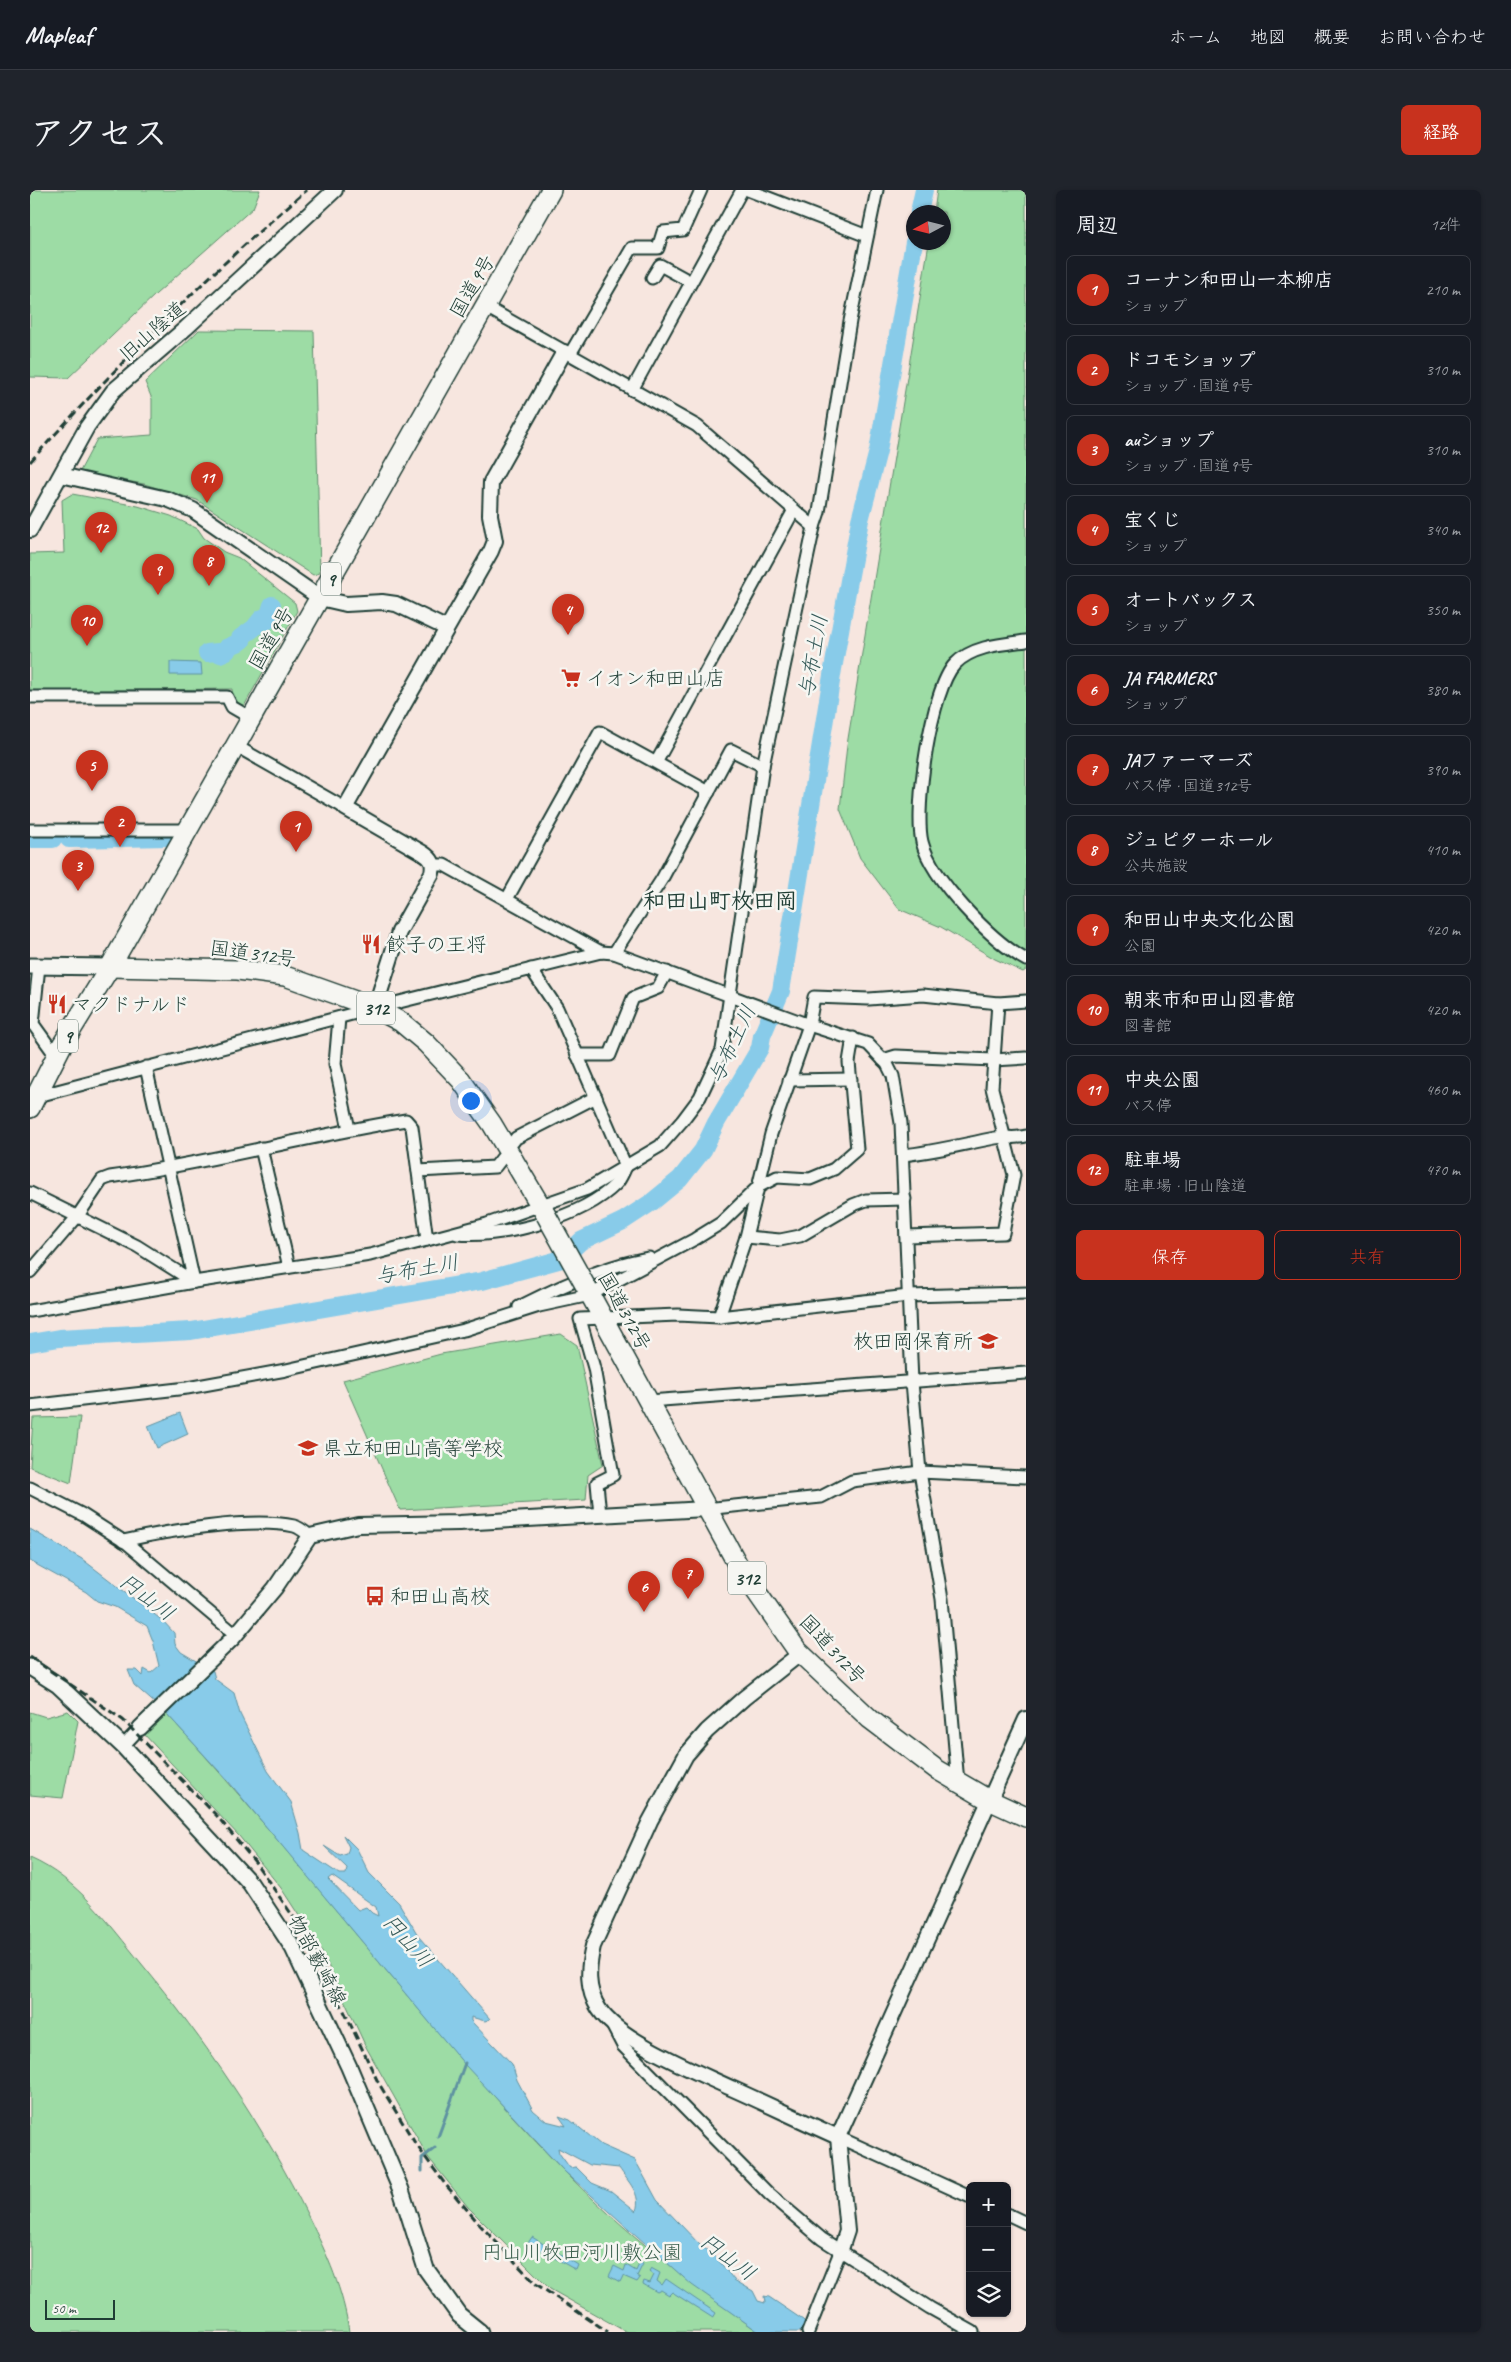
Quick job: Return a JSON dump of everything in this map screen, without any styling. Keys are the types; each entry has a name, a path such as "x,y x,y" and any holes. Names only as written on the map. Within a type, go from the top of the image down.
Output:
{"highway":[{"name":"国道9号","path":"32,1101 56,1056 110,967 236,746 551,190"},
{"name":"国道312号","path":"110,967 238,970 285,976 375,1008 400,1022 426,1043 461,1080 492,1124 543,1210 739,1567 801,1653 870,1720 958,1783 1026,1817"}],"main road":[{"path":"35,966 110,967"},
{"name":"物部藪崎線","path":"30,1667 58,1685 123,1746 250,1883 293,1948 384,2147 401,2190 426,2270 459,2315 480,2332"}],"street":[{"name":"旧山陰道","path":"30,530 87,427 113,392 186,328 334,190"},
{"path":"345,808 483,566 494,541 490,515 491,482 632,248 658,248 663,232 683,230 702,190"},
{"path":"632,390 742,190"},
{"path":"748,190 867,236"},
{"path":"30,1311 194,1282 370,1255 543,1210 586,1189 660,1146 700,1096 722,1050 732,997 764,766 814,527 820,512 850,321 877,190"},
{"path":"652,278 660,264 691,282"},
{"path":"486,307 697,426 814,527"},
{"path":"62,475 158,497 193,510 300,586 320,598 346,604 382,602 396,604 420,613 446,628"},
{"path":"657,761 794,510"},
{"path":"1026,641 996,645 969,654 955,664 946,679 934,715 919,802 922,842 934,866 960,902 989,933 1026,960"},
{"path":"30,698 227,697 232,707 251,718"},
{"path":"507,899 600,732 657,761 709,792"},
{"path":"236,746 424,853 434,865 432,873 399,932 375,1008"},
{"path":"614,952 662,879 731,750 764,766"},
{"path":"30,830 188,830"},
{"path":"434,865 444,865 601,952"},
{"path":"32,1101 146,1067 601,952 614,952 808,1026 854,1038 868,1044 890,1070 897,1088 903,1155 912,1382 920,1472 942,1599 958,1783"},
{"path":"35,966 33,1024 56,1056"},
{"path":"450,1233 479,1236 540,1224 568,1213 599,1196 618,1183 626,1166 557,1008 531,969"},
{"path":"577,1055 610,1055 633,998 658,988 667,972"},
{"path":"719,1317 746,1237 771,1134 808,1026 814,997 869,998 923,995 998,1003 1026,1001"},
{"path":"906,1236 1003,1234 1014,1175 992,1088 998,1003"},
{"path":"339,1018 335,1064 349,1129"},
{"path":"30,1406 187,1388 286,1370 464,1330 588,1291 661,1256 721,1223 758,1187 777,1177 810,1179 834,1168 857,1149 849,1062 854,1038"},
{"path":"883,1060 896,1056 994,1060 1026,1058"},
{"path":"146,1067 194,1282"},
{"path":"789,1080 851,1079"},
{"path":"513,1142 516,1138 596,1098"},
{"path":"30,1272 77,1217 102,1180 110,1177 168,1169 349,1129 406,1120 412,1127 427,1240"},
{"path":"903,1155 930,1153 998,1137 1014,1139 1026,1136"},
{"path":"262,1148 289,1267"},
{"path":"418,1171 495,1167 502,1158"},
{"path":"30,1192 137,1246 194,1282"},
{"path":"746,1237 780,1240 800,1236 836,1214 866,1200 905,1199"},
{"path":"493,1320 547,1292 633,1260 661,1256"},
{"path":"600,1515 597,1483 613,1475 594,1368 580,1319 678,1315 719,1317 909,1296 1026,1293"},
{"path":"649,1401 1026,1373"},
{"path":"123,1746 234,1637 275,1588 310,1536 358,1524 459,1523 706,1509 821,1497 852,1481 920,1472 1026,1477"},
{"path":"30,1488 83,1515 124,1541 234,1637"},
{"path":"124,1541 218,1526 266,1524 296,1526 310,1536"},
{"path":"801,1653 744,1698 707,1731 686,1755 664,1793 593,1946 589,1966 593,1998 611,2023 623,2046 769,2194 840,2252 973,2332"},
{"path":"808,2332 847,2232 838,2138 1026,1719"},
{"path":"611,2023 632,2038 688,2068 966,2195"},
{"path":"1011,2216 1026,2222"}],"green space":[{"path":"30,190 260,190 253,208 156,294 68,378 30,377"},
{"path":"937,190 1026,190 1026,970 1023,972 995,959 941,927 899,909 860,858 840,809 847,745 928,250 951,250 951,205 935,205"},
{"path":"199,330 314,331 320,573 313,575 197,500 144,484 79,473 97,439 152,435 152,399 145,382"},
{"path":"72,494 138,506 171,516 198,529 204,538 224,552 239,558 295,603 297,611 243,708 233,702 232,689 30,691 30,554 64,553 62,500"},
{"path":"561,1334 577,1345 603,1465 588,1475 586,1500 400,1510 343,1380 441,1354"},
{"path":"80,1417 71,1483 30,1467 33,1418"},
{"path":"68,1711 78,1721 63,1798 30,1795 30,1712 46,1717"},
{"name":"円山川牧田河川敷公園","path":"166,1713 266,1826 461,2058 563,2170 609,2214 657,2255 759,2332 628,2332 621,2329 550,2289 468,2207 428,2157 366,2047 320,1948 281,1888 239,1836 143,1733"},
{"path":"30,1858 63,1878 92,1904 165,1993 211,2054 273,2150 316,2232 339,2288 349,2332 30,2332"}],"water":[{"path":"170,662 201,663 202,675 170,675"},
{"path":"180,1413 188,1434 157,1448 148,1426"},
{"name":"円山川","path":"30,1529 82,1559 163,1621 174,1633 175,1644 181,1652 213,1671 215,1679 234,1693 240,1714 268,1771 291,1802 303,1850 339,1874 346,1874 347,1868 324,1846 340,1856 347,1854 349,1847 343,1835 357,1849 369,1873 399,1903 419,1937 490,2019 485,2021 471,2017 471,2021 512,2064 517,2080 533,2110 546,2121 566,2126 559,2116 570,2120 601,2145 635,2160 657,2200 700,2245 715,2256 734,2280 753,2291 758,2301 765,2303 764,2296 769,2297 803,2320 815,2332 759,2332 692,2285 564,2171 465,2065 228,1781 166,1713 134,1685 128,1670 137,1670 143,1676 144,1669 151,1673 159,1666 147,1626 115,1607 97,1601 86,1592 30,1561","holes":["332,1876 376,1907 378,1916 366,1907 358,1910 328,1879","558,2148 590,2165 619,2168 636,2194 636,2211 611,2191 592,2183 576,2167 570,2168 559,2153"]},
{"path":"532,2237 578,2265 576,2270 528,2243"},
{"path":"640,2262 643,2264 637,2276 640,2278 637,2282 623,2276 620,2282 609,2276 614,2266 624,2271 626,2265 636,2271"},
{"path":"651,2268 660,2273 657,2281 662,2285 666,2279 716,2313 713,2318 672,2292 669,2295 661,2290 657,2292 643,2284 644,2281 650,2283 654,2275 649,2271"}],"waterway":[{"name":"与布土川","path":"921,205 924,190"},
{"name":"与布土川","path":"30,1343 59,1338 191,1331 482,1281 562,1259 581,1241 623,1221 652,1202 680,1179 703,1150 716,1123 760,1048 762,1036 781,991 833,669 860,520 878,451 913,250"},
{"path":"207,653 218,652 220,654 227,651 226,648 242,641 240,638 254,628 262,618 267,621 272,605"},
{"path":"69,839 169,837"},
{"path":"30,839 53,839"},
{"path":"438,2137 465,2063"},
{"path":"422,2171 422,2158 435,2148"}],"railway":[{"path":"30,462 96,390 164,321 307,190"},
{"path":"30,1657 123,1720 217,1816 255,1862 311,1942 378,2082 415,2143 445,2184 481,2226 536,2284 608,2332"}],"place":[{"name":"中央公園","path":"207,503"},
{"name":"駐車場","path":"101,553"},
{"name":"ジュピターホール","path":"209,586"},
{"name":"和田山中央文化公園","path":"158,595"},
{"name":"宝くじ","path":"568,635"},
{"name":"朝来市和田山図書館","path":"87,646"},
{"name":"イオン和田山店","path":"571,678"},
{"name":"オートバックス","path":"92,791"},
{"name":"ドコモショップ","path":"120,847"},
{"name":"コーナン和田山一本柳店","path":"296,852"},
{"name":"auショップ","path":"78,891"},
{"name":"餃子の王将","path":"371,944"},
{"name":"マクドナルド","path":"57,1004"},
{"name":"枚田岡保育所","path":"988,1341"},
{"name":"県立和田山高等学校","path":"308,1448"},
{"name":"和田山高校","path":"375,1596"},
{"name":"JAファーマーズ","path":"688,1599"},
{"name":"JA FARMERS","path":"644,1612"}],"district":[{"name":"和田山町枚田岡","path":"720,900"}]}
